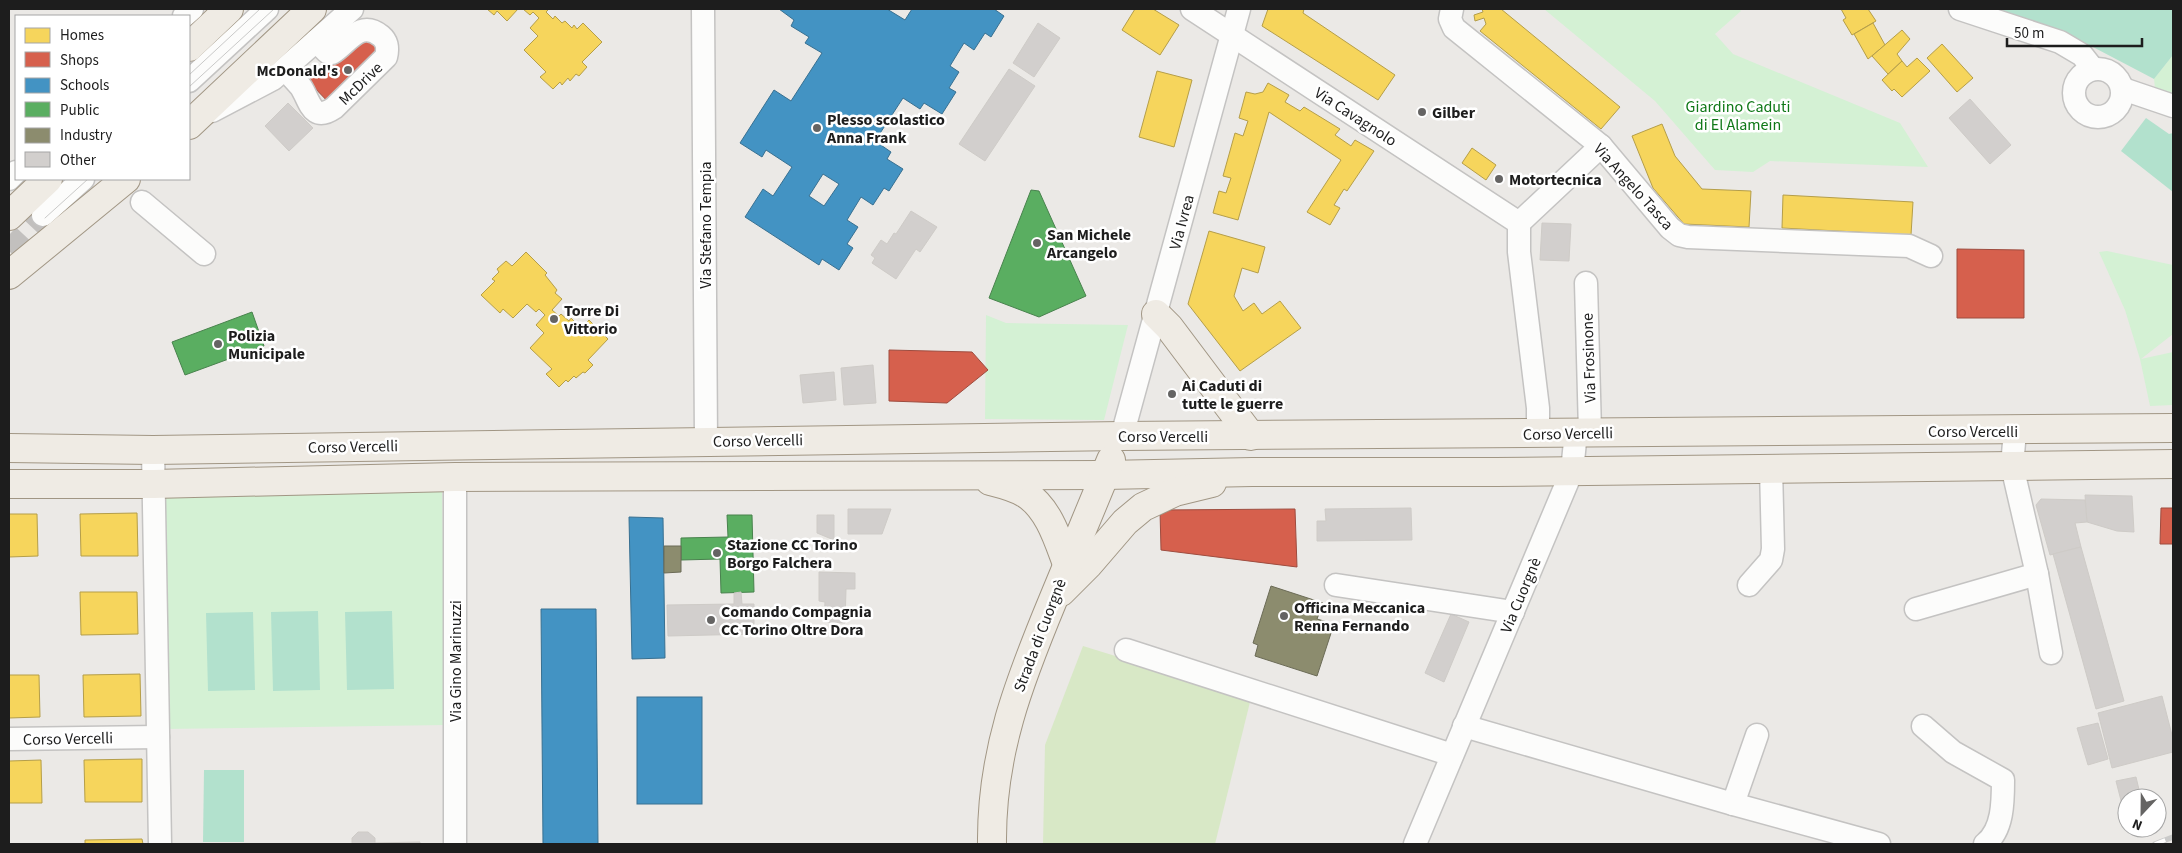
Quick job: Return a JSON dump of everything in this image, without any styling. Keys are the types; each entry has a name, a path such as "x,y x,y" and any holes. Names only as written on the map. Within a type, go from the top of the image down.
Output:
{"main road":[{"path":"190,46 229,9"},
{"path":"191,122 312,9"},
{"path":"9,216 47,180"},
{"path":"12,274 125,180"},
{"path":"1156,314 1169,327 1251,436"},
{"name":"Corso Vercelli","path":"14,446 153,450 706,440 1583,432 2015,431 2173,428"},
{"name":"Strada di Cuorgnè","path":"992,844 994,797 1007,724 1024,668 1122,436"},
{"name":"Corso Vercelli","path":"9,484 153,484 455,477 1572,471 2173,464"},
{"path":"1053,601 1088,565 1125,522 1143,507 1176,492 1252,472"},
{"path":"969,475 1012,487 1026,494 1036,503 1048,519 1067,564"}],"street":[{"path":"190,80 267,9"},
{"path":"191,122 273,79 352,9"},
{"name":"Via Stefano Tempia","path":"703,9 706,440"},
{"name":"Via Cavagnolo","path":"1192,9 1519,223"},
{"name":"Via Ivrea","path":"1122,436 1239,9"},
{"name":"Via Angelo Tasca","path":"1452,9 1450,19 1454,28 1601,146 1670,228 1679,235 1688,237 1909,246 1931,256"},
{"path":"1960,9 2060,42 2070,50 2086,74"},
{"name":"McDrive","path":"285,69 299,86 312,109 320,113 334,108 386,57 387,52 387,45 382,37 368,30 358,31 332,53 327,52 316,41"},
{"path":"2102,68 2116,75 2123,89 2122,97 2115,111 2108,115 2093,116 2085,113 2076,101 2074,93 2086,74 2102,68"},
{"path":"2123,89 2173,106"},
{"path":"1538,433 1538,408 1518,252 1519,223 1601,146"},
{"path":"43,215 82,180"},
{"path":"142,202 204,254"},
{"name":"Via Frosinone","path":"1583,432 1586,283"},
{"path":"2015,431 2012,466 2037,574 2050,653"},
{"name":"Via Cuorgnè","path":"1415,844 1572,471 1583,432"},
{"path":"153,450 160,844"},
{"path":"1748,585 1770,560 1773,549 1771,468"},
{"name":"Via Gino Marinuzzi","path":"455,477 455,844"},
{"path":"1916,609 2037,574"},
{"path":"1336,585 1513,612"},
{"path":"1126,650 1452,755"},
{"path":"1464,726 1879,844"},
{"path":"1923,726 1953,752 2003,780 2003,809 1993,838 1985,844"},
{"path":"1733,804 1757,735"},
{"name":"Corso Vercelli","path":"9,739 158,737"}],"green space":[{"name":"Giardino Caduti di El Alamein","path":"1544,9 1739,9 1741,11 1715,34 1733,54 1900,123 1928,167 1770,161 1753,172 1715,170 1655,101"},
{"path":"1992,9 2173,9 2173,55 2154,79 2072,36"},
{"path":"2173,55 2173,96 2155,88 2154,79"},
{"path":"2146,118 2169,134 2173,133 2173,192 2121,151"},
{"path":"2107,251 2173,265 2173,334 2141,359 2173,352 2173,405 2150,406 2140,359 2125,310 2099,252"},
{"path":"986,315 1006,323 1128,325 1104,420 985,419"},
{"path":"442,489 446,725 164,729 160,493"},
{"path":"318,611 320,690 273,691 271,612"},
{"path":"392,611 394,689 347,690 345,612"},
{"path":"253,612 255,690 208,691 206,613"},
{"path":"1083,646 1251,698 1215,844 1043,844 1045,745"},
{"path":"204,770 244,770 244,842 203,842"}],"building: Homes":[{"path":"487,9 518,9 507,21 497,11 494,15"},
{"path":"523,9 549,9 546,12 553,19 555,16 562,23 565,21 572,28 574,25 577,29 583,23 602,42 582,62 587,67 579,76 576,74 570,81 568,78 562,85 560,82 553,89 540,77 546,72 524,50 538,36 530,28 539,18 533,12 530,15"},
{"path":"1135,9 1153,9 1179,25 1160,55 1122,30"},
{"path":"1268,9 1304,9 1303,13 1395,75 1378,100 1262,26"},
{"path":"1482,9 1501,9 1620,107 1601,129 1480,31 1486,24 1484,18 1475,21 1474,15 1483,12"},
{"path":"1841,9 1868,9 1876,21 1852,35 1843,20 1846,18"},
{"path":"1873,23 1885,45 1868,59 1854,34"},
{"path":"1902,30 1910,39 1897,54 1902,61 1888,74 1872,56"},
{"path":"1942,44 1973,78 1957,92 1927,58"},
{"path":"1917,58 1930,71 1902,97 1894,89 1892,91 1882,80 1902,61 1907,67"},
{"path":"1157,71 1192,80 1174,147 1139,137"},
{"path":"1268,83 1289,95 1285,102 1300,111 1304,107 1340,129 1335,135 1351,146 1355,140 1374,151 1347,191 1344,189 1334,205 1340,208 1330,225 1307,212 1341,160 1269,112 1238,220 1213,213 1219,191 1226,193 1231,178 1223,176 1235,133 1243,136 1248,121 1239,118 1246,92 1255,94 1263,92"},
{"path":"1662,124 1675,156 1702,189 1751,191 1749,227 1684,224 1653,188 1632,136"},
{"path":"1472,148 1496,165 1486,180 1462,163"},
{"path":"1783,195 1913,202 1911,235 1782,228"},
{"path":"1209,231 1265,247 1258,273 1242,268 1234,296 1243,311 1254,303 1262,314 1280,301 1301,328 1240,371 1188,304"},
{"name":"Torre Di Vittorio","path":"526,252 547,273 545,275 557,290 555,293 562,299 552,310 559,316 561,314 569,321 571,318 578,325 580,323 583,326 589,320 608,339 588,360 593,365 585,373 583,372 576,378 574,376 568,382 566,380 559,387 546,374 552,369 530,348 544,333 536,325 545,315 539,309 536,312 527,304 513,318 503,309 500,313 481,295 495,281 492,279 499,272 497,269 506,261 512,266"},
{"path":"137,513 138,556 81,556 80,514"},
{"path":"9,514 37,514 38,556 9,557"},
{"path":"80,592 137,592 138,634 81,635"},
{"path":"140,674 141,716 84,717 83,675"},
{"path":"9,675 39,675 40,717 9,718"},
{"path":"142,759 142,802 85,802 84,760"},
{"path":"41,760 42,803 9,803 9,761"},
{"path":"142,839 143,844 85,844 85,840"}],"building: Shops":[{"name":"McDonald's","path":"361,31 387,59 334,108 308,81"},
{"path":"1957,249 2024,250 2024,318 1957,318"},
{"path":"889,350 972,352 988,370 947,403 889,401"},
{"path":"2161,508 2173,508 2173,544 2160,544"},
{"path":"1295,509 1297,567 1161,550 1160,510"}],"building: Schools":[{"name":"Plesso scolastico Anna Frank","path":"779,9 887,9 905,20 912,9 994,9 1004,16 991,37 985,33 974,50 964,43 950,66 959,72 949,88 956,92 942,114 924,103 920,109 903,98 875,141 891,152 887,159 903,169 889,191 884,188 873,205 861,197 847,220 858,227 847,244 853,248 839,270 822,259 819,265 745,217 763,189 773,196 792,167 766,150 762,157 740,143 774,90 791,101 822,53 805,43 809,37 791,26 794,20","holes":["823,174 839,184 824,206 809,196"]},
{"path":"629,517 663,518 665,658 632,659"},
{"path":"541,609 596,609 598,844 543,844"},
{"path":"637,697 702,697 702,804 637,804"}],"building: Public":[{"name":"San Michele Arcangelo","path":"1031,190 1039,191 1086,296 1039,317 989,298"},
{"name":"Polizia Municipale","path":"252,312 264,346 185,375 172,342"},
{"name":"Stazione CC Torino Borgo Falchera","path":"727,515 752,515 754,592 721,593 720,559 681,560 681,538 728,537"}],"building: Industry":[{"path":"664,546 681,546 681,572 664,573"},
{"path":"1271,586 1323,603 1317,619 1334,624 1317,676 1255,656 1258,645 1253,643"}],"building: Other":[{"path":"1038,23 1060,38 1034,77 1013,63"},
{"path":"1009,69 1035,86 985,161 959,144"},
{"path":"1970,99 2011,145 1990,164 1949,118"},
{"path":"288,103 313,128 289,151 265,126"},
{"path":"911,211 937,227 920,252 916,249 896,279 872,263 875,258 871,255 881,240 887,244"},
{"path":"1542,223 1571,224 1569,261 1540,260"},
{"path":"873,365 876,403 844,405 841,368"},
{"path":"834,372 836,400 803,403 800,375"},
{"path":"2085,495 2132,496 2134,532 2117,531 2087,522"},
{"path":"2041,499 2085,500 2087,522 2075,523 2081,547 2050,555 2036,505"},
{"path":"1411,508 1412,540 1317,541 1317,521 1326,521 1325,509"},
{"path":"848,509 891,509 882,534 848,534"},
{"path":"817,515 834,515 834,540 817,533"},
{"path":"2081,547 2124,701 2096,709 2053,554"},
{"path":"819,572 855,573 855,589 846,589 845,623 824,622 825,602 819,601"},
{"name":"Comando Compagnia CC Torino Oltre Dora","path":"741,592 742,604 754,604 754,634 668,636 667,605 734,604 734,593"},
{"path":"1451,614 1469,622 1444,682 1425,673"},
{"path":"2162,696 2173,739 2173,752 2112,768 2098,713"},
{"path":"2098,723 2108,759 2088,765 2077,728"},
{"path":"2136,777 2139,788 2118,788 2116,781"},
{"path":"358,832 368,832 375,838 375,843 420,842 420,844 352,844 352,838"}],"tunnel":[{"path":"9,251 43,215"}],"tram line":[{"path":"190,74 260,9"},
{"path":"190,86 274,9"},
{"path":"45,218 87,180"}],"railway":[{"path":"2155,844 2173,837"}],"place":[{"name":"McDonald's","path":"348,70"},
{"name":"Gilber","path":"1422,112"},
{"name":"Plesso scolastico Anna Frank","path":"817,128"},
{"name":"Motortecnica","path":"1499,179"},
{"name":"San Michele Arcangelo","path":"1037,243"},
{"name":"Torre Di Vittorio","path":"554,319"},
{"name":"Polizia Municipale","path":"218,344"},
{"name":"Ai Caduti di tutte le guerre","path":"1172,394"},
{"name":"Stazione CC Torino Borgo Falchera","path":"717,553"},
{"name":"Officina Meccanica Renna Fernando","path":"1284,616"},
{"name":"Comando Compagnia CC Torino Oltre Dora","path":"711,620"}]}
